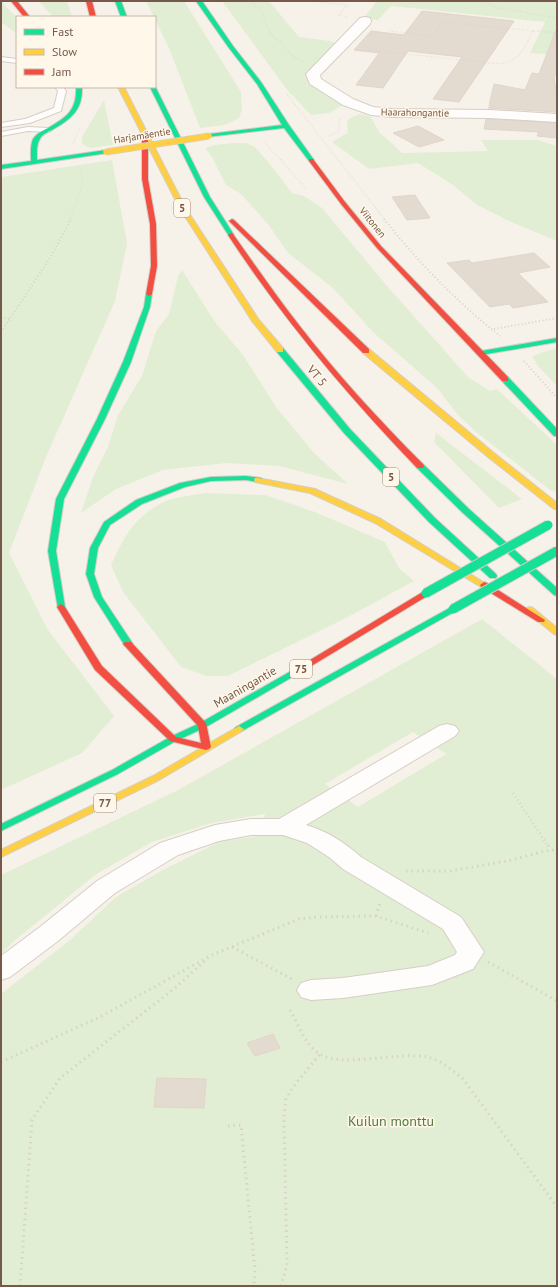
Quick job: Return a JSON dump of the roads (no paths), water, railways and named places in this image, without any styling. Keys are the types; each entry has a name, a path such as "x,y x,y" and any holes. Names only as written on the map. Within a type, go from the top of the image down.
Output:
{"main road":[{"path":"14,1 26,16"},
{"path":"89,1 93,16"},
{"path":"118,1 124,16"},
{"name":"Viitonen","path":"199,1 259,83 286,126 343,203 379,247 557,434"},
{"path":"34,162 36,139 42,132 48,130 78,108 81,98 79,88"},
{"name":"VT 5","path":"122,88 182,207 256,321 347,432 432,520 541,620 557,632"},
{"name":"VT 5","path":"153,88 207,197 244,255 288,317 381,427 466,512 557,593"},
{"name":"Harjamäentie","path":"1,167 286,126"},
{"path":"48,130 48,142"},
{"path":"145,134 145,179 153,224 154,266 146,307 127,362 111,398 60,499 52,551 61,606 98,668 173,739 206,747 203,725 129,646 98,597 90,574 94,548 107,524 139,502 183,485 211,479 246,478 312,491 378,521 541,620"},
{"path":"56,149 67,157"},
{"path":"207,197 359,345 491,455 557,507"},
{"path":"481,353 557,340"},
{"name":"Maaningantie","path":"1,828 115,772 173,739 203,725 260,693 426,593 557,520"},
{"name":"75","path":"206,747 557,551"},
{"name":"77","path":"1,854 156,778 206,747"}],"street":[{"name":"Haarahongantie","path":"365,21 313,74 315,81 359,107 371,111 392,113 490,114 557,118"},
{"path":"284,827 448,731"},
{"path":"1,970 49,934 106,887 169,850 215,833 251,828 284,827 316,837 338,851 352,863 452,923 471,952 464,962 432,975 344,988 304,985"}],"lane":[{"path":"1,59 16,60"},
{"path":"1,125 27,121 58,109 62,91 59,88"},
{"path":"1,134 28,129 48,130"}],"park label":[{"name":"Kuilun monttu","path":"391,1121"}]}
